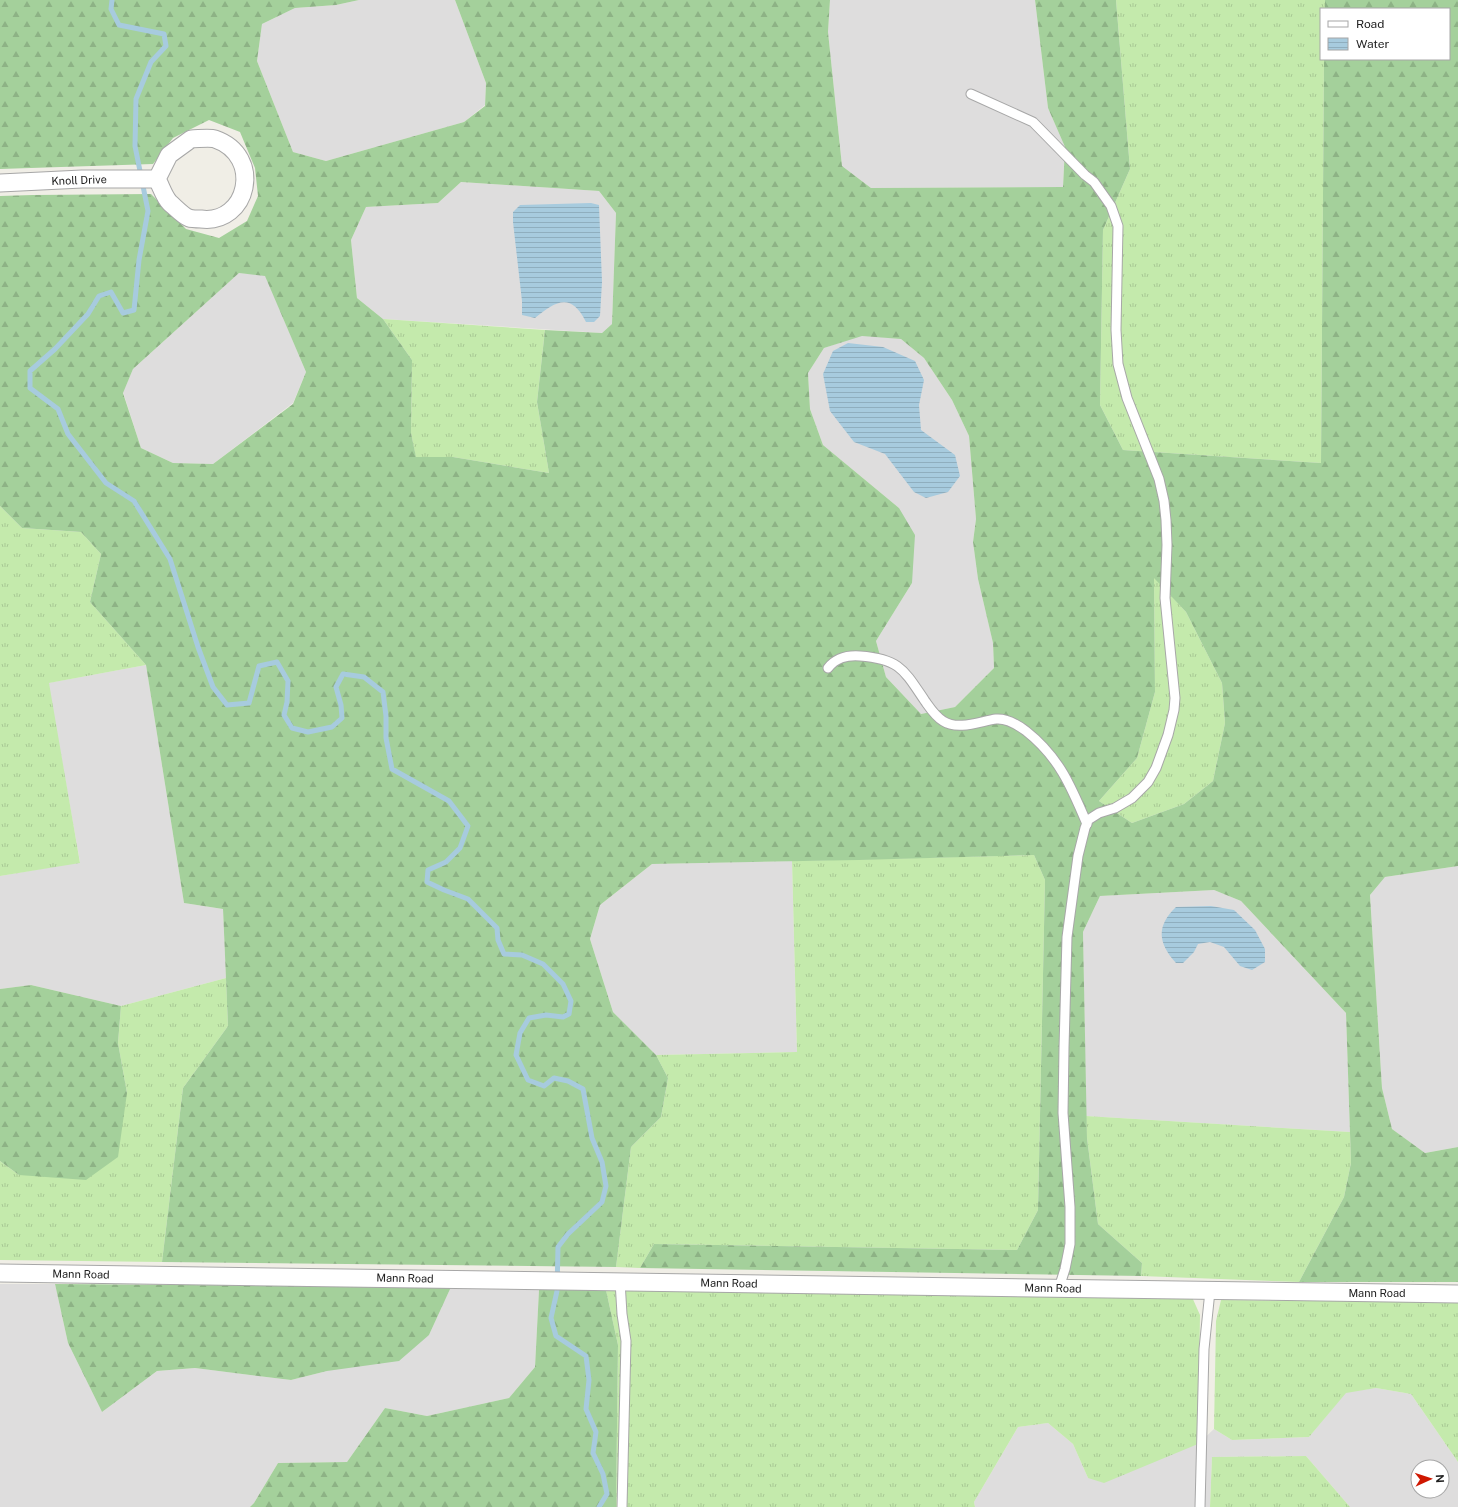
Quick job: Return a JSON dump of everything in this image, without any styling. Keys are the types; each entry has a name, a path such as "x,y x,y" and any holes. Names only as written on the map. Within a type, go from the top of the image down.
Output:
{"street":[{"path":"191,139 214,139 235,150 244,165 246,183 241,199 227,214 209,220 189,218 169,202 157,179 169,155 191,139"},
{"name":"Knoll Drive","path":"0,183 82,179 157,179"},
{"name":"Mann Road","path":"0,1273 1458,1294"}],"lane":[{"path":"971,94 1033,122 1085,175 1094,182 1112,206 1118,226 1116,330 1118,364 1127,398 1157,473 1164,501 1166,520 1167,545 1165,598 1175,698 1174,710 1166,740 1156,768 1148,782 1132,798 1115,808 1099,813 1091,818 1087,824 1078,856 1067,936 1064,1048 1064,1113 1070,1207 1070,1244 1065,1269 1059,1288"},
{"path":"828,668 832,662 840,658 850,656 879,658 894,663 904,671 912,680 937,717 945,722 970,725 997,719 1007,720 1020,727 1037,740 1051,754 1067,780 1087,824"},
{"path":"620,1281 622,1314 626,1341 622,1507"},
{"path":"1200,1507 1204,1349 1210,1291"}],"shaded area":[{"path":"359,0 455,0 486,83 485,105 464,122 326,161 293,152 257,61 262,24 295,8 336,5"},
{"path":"830,0 1035,0 1048,108 1065,147 1063,187 871,188 842,166 828,32"},
{"path":"461,182 599,191 616,213 612,324 602,333 383,319 357,298 351,240 366,207 438,203"},
{"path":"239,273 265,275 306,372 293,403 213,464 173,463 141,448 123,392 133,369"},
{"path":"862,335 901,339 924,358 952,400 969,436 976,519 973,542 978,579 993,643 994,668 955,707 921,714 886,677 876,641 912,583 899,508 823,445 810,409 808,373 824,348"},
{"path":"146,665 184,903 223,909 226,978 121,1006 31,985 0,989 0,876 80,862 48,683"},
{"path":"792,861 797,1052 656,1055 613,1012 590,939 600,905 652,864"},
{"path":"1458,866 1458,1147 1425,1153 1392,1129 1382,1088 1370,895 1385,877"},
{"path":"1214,890 1241,901 1346,1013 1350,1132 1086,1116 1083,932 1100,896"},
{"path":"0,1284 55,1284 68,1343 102,1412 157,1371 195,1368 291,1380 327,1371 429,1335 451,1287 539,1290 535,1367 509,1398 427,1416 385,1408 347,1462 278,1463 254,1503 250,1507 0,1507"},
{"path":"1376,1388 1411,1394 1458,1462 1458,1507 1350,1507 1306,1456 1212,1457 1210,1507 975,1507 974,1502 1018,1427 1048,1423 1073,1444 1088,1478 1198,1444 1214,1429 1232,1440 1309,1437 1346,1392"}],"green space":[{"path":"0,0 359,0 336,5 295,8 262,24 257,61 293,152 326,161 464,122 485,106 486,83 455,0 830,0 828,32 842,166 871,188 1063,187 1065,147 1048,108 1035,0 1116,0 1130,169 1103,230 1100,405 1123,450 1321,463 1324,60 1450,60 1450,8 1325,8 1325,0 1458,0 1458,866 1385,877 1370,895 1382,1088 1392,1129 1425,1153 1458,1147 1458,1282 1299,1282 1344,1197 1351,1163 1346,1013 1241,901 1214,890 1100,896 1083,932 1087,1138 1098,1224 1142,1263 1141,1276 640,1268 654,1244 1017,1250 1038,1210 1045,880 1034,855 652,864 600,905 590,939 613,1012 656,1055 668,1078 661,1117 631,1147 616,1267 162,1262 183,1088 228,1026 223,909 184,903 146,665 90,602 101,554 81,532 22,528 0,506 0,196 151,194 186,229 219,238 247,221 258,196 255,168 240,132 209,120 173,138 153,164 0,169","holes":["461,182 599,191 616,213 612,324 602,333 545,330 537,402 549,473 453,457 416,457 411,433 412,360 383,319 357,298 351,240 366,207 438,203","239,273 265,276 306,372 293,404 213,464 173,463 141,448 123,393 133,369","862,336 901,339 924,358 952,400 969,436 976,519 973,542 978,579 993,643 994,668 955,707 921,714 886,677 876,641 912,583 915,535 899,508 823,445 810,409 808,373 824,348","1154,578 1186,612 1222,683 1225,723 1213,781 1184,804 1132,823 1099,801 1137,758 1155,692"]},
{"path":"1116,0 1325,0 1325,8 1320,8 1320,60 1324,60 1321,463 1123,450 1100,405 1103,230 1130,169"},
{"path":"383,319 545,330 537,402 549,473 453,457 416,458 411,433 412,360"},
{"path":"0,506 22,528 81,532 101,554 90,602 146,665 49,683 80,863 0,876"},
{"path":"1154,577 1186,612 1222,683 1225,723 1213,781 1184,804 1132,823 1099,801 1137,758 1155,692"},
{"path":"1034,855 1045,880 1038,1210 1017,1250 654,1244 640,1268 616,1267 631,1147 661,1117 668,1078 656,1055 797,1052 792,861"},
{"path":"226,978 228,1026 183,1088 162,1262 0,1260 0,1161 19,1175 127,1093 118,1043 121,1006"},
{"path":"31,985 121,1006 118,1043 127,1093 118,1157 86,1180 19,1175 0,1161 0,989"},
{"path":"1086,1116 1350,1132 1351,1163 1344,1197 1299,1282 1141,1276 1142,1263 1098,1224 1087,1138"},
{"path":"55,1284 451,1287 429,1335 399,1361 327,1371 291,1380 195,1368 157,1371 102,1412 68,1343"},
{"path":"539,1290 606,1290 618,1345 616,1507 250,1507 254,1503 278,1463 347,1462 385,1408 427,1416 509,1398 535,1367"},
{"path":"606,1290 1192,1297 1200,1315 1198,1444 1104,1483 1088,1478 1073,1444 1048,1423 1018,1427 974,1502 975,1507 616,1507 618,1345"},
{"path":"1221,1300 1458,1302 1458,1462 1411,1394 1376,1388 1346,1393 1309,1437 1232,1440 1214,1429 1216,1321"},
{"path":"1306,1456 1350,1507 1210,1507 1212,1457"}],"water":[{"path":"591,203 599,205 602,282 600,316 594,322 586,322 575,306 563,302 550,307 535,318 522,315 522,301 513,212 520,205"},
{"path":"848,343 883,347 915,361 924,380 919,405 921,430 955,455 960,476 948,492 926,498 914,492 885,454 854,442 830,411 823,374 833,351"},
{"path":"1211,906 1234,910 1255,930 1265,949 1265,962 1252,970 1240,966 1224,947 1210,942 1198,944 1194,952 1183,963 1176,963 1170,956 1163,942 1162,928 1165,921 1176,907"}],"waterway":[{"path":"112,0 111,9 119,25 164,34 166,46 151,62 136,99 135,146 148,211 139,260 134,310 123,313 111,292 99,296 88,314 55,349 30,371 30,388 58,409 68,434 106,483 134,501 170,559 198,647 213,687 227,705 249,703 259,666 277,662 288,681 287,702 284,715 292,728 308,732 332,727 342,718 341,705 336,687 343,674 364,677 383,692 386,716 386,738 392,769 449,801 468,826 460,848 446,862 428,870 427,882 468,899 497,928 498,940 504,954 522,955 543,964 563,984 571,1001 569,1014 563,1017 546,1015 529,1018 520,1033 516,1055 528,1080 544,1086 554,1078 568,1081 583,1089 592,1138 602,1162 606,1186 602,1202 568,1234 558,1247 557,1291 551,1318 556,1336 586,1356 589,1380 586,1409 596,1432 593,1453 603,1474 607,1494 599,1507"}]}
